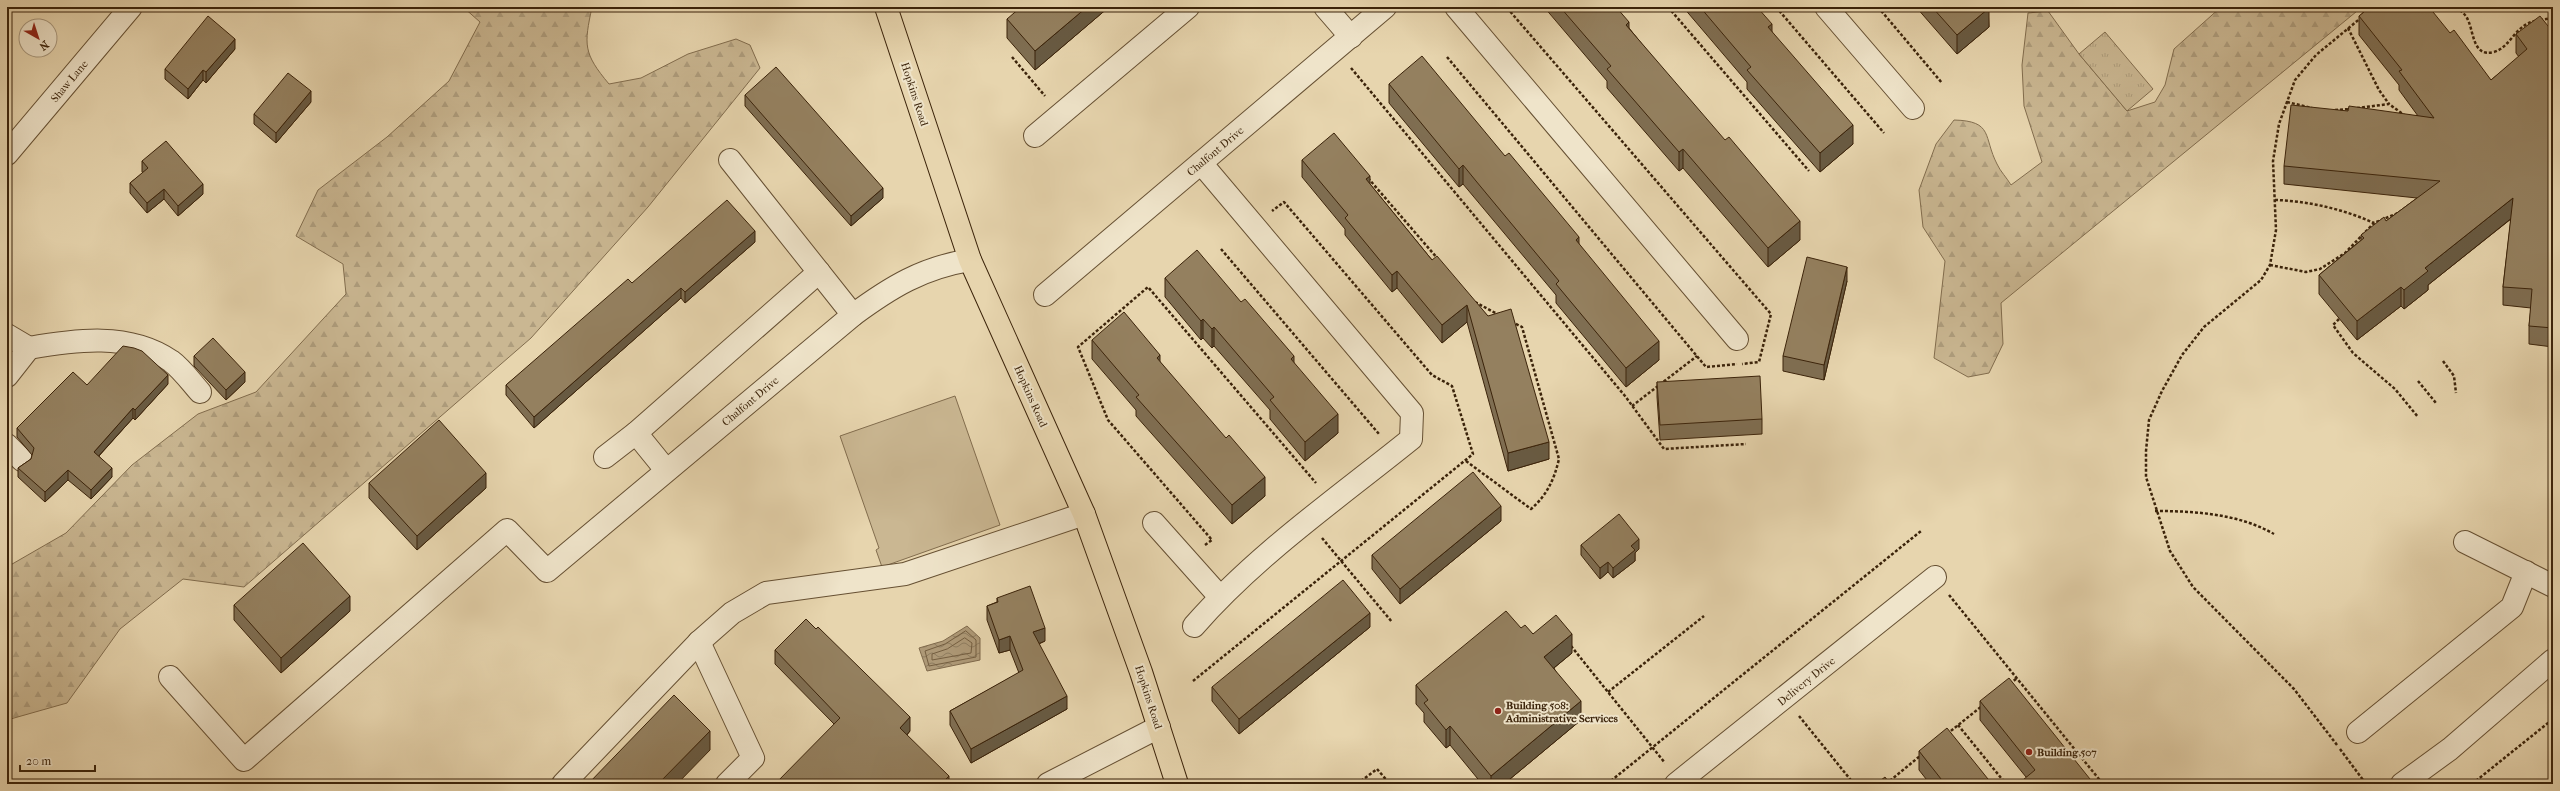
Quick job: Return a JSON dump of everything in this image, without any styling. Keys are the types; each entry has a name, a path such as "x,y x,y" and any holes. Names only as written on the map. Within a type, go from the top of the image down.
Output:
{"main road":[{"name":"Hopkins Road","path":"886,7 970,260 1084,514 1159,727 1177,784"}],"street":[{"name":"Shaw Lane","path":"7,154 131,7"},
{"path":"1035,136 1188,7"},
{"path":"1325,7 1350,37"},
{"name":"Chalfont Drive","path":"1045,295 1385,7"},
{"path":"1456,7 1737,339"},
{"path":"1826,7 1913,108"},
{"path":"730,160 853,315"},
{"path":"1194,626 1220,597 1332,501 1411,439 1412,413 1201,163"},
{"name":"Chalfont Drive","path":"170,677 244,760 507,530 547,571 853,315 888,290 942,265 970,260"},
{"path":"605,457 636,434 819,272"},
{"path":"7,335 29,348 80,340 136,344 171,361 200,392"},
{"path":"7,376 29,348"},
{"path":"636,434 666,470"},
{"path":"7,445 22,460"},
{"path":"563,784 699,642 732,613 766,593 905,574 1084,514"},
{"path":"1154,523 1220,597"},
{"path":"2465,542 2553,586"},
{"path":"2358,732 2512,607 2526,572"},
{"name":"Delivery Drive","path":"1672,775 1935,577"},
{"path":"699,642 753,758 727,784"},
{"path":"2402,784 2450,749 2553,660"},
{"path":"1048,784 1159,727"}],"path":[{"path":"1668,7 1809,171"},
{"path":"1776,7 1884,133"},
{"path":"1878,7 1941,82"},
{"path":"2456,7 2467,18 2472,39 2482,51 2487,53 2500,49 2523,25 2553,18"},
{"path":"2364,16 2316,55 2295,80 2279,124 2273,161 2276,230 2270,265 2261,280 2204,327 2182,355 2162,391 2149,420 2146,451 2146,477 2155,511 2170,552 2193,587 2294,689 2366,784"},
{"path":"2348,28 2379,90 2390,104 2408,118"},
{"path":"1012,57 1050,103"},
{"path":"1351,68 1632,406 1664,449 1746,444"},
{"path":"2287,102 2320,109"},
{"path":"2333,110 2390,104"},
{"path":"1364,174 1440,262"},
{"path":"2275,200 2294,200 2354,214 2374,223"},
{"path":"1193,681 1473,454 1452,386 1432,375 1284,202 1269,213"},
{"path":"2270,265 2306,272 2320,269 2345,253 2374,223 2401,212"},
{"path":"1223,250 1381,435"},
{"path":"1210,541 1212,540 1108,420 1078,347 1148,287 1320,487"},
{"path":"1471,297 1476,303 1502,316"},
{"path":"2339,319 2333,325 2353,353 2395,389 2418,418"},
{"path":"1466,461 1531,509 1542,500 1554,477 1559,459 1522,327 1509,320"},
{"path":"1632,406 1697,356"},
{"path":"2443,361 2454,376 2456,393"},
{"path":"2418,381 2436,403"},
{"path":"2155,511 2176,511 2244,519 2274,534"},
{"path":"1607,784 1921,531"},
{"path":"1319,535 1392,622"},
{"path":"1935,577 2103,784"},
{"path":"1608,692 1704,616"},
{"path":"1570,645 1672,775"},
{"path":"2005,688 2017,678"},
{"path":"1946,735 1988,702"},
{"path":"1797,713 1854,784"},
{"path":"2472,784 2553,719"},
{"path":"1958,725 2006,784"},
{"path":"1886,784 1922,755"},
{"path":"1358,784 1377,768 1390,784"}],"green space":[{"path":"463,7 592,7 587,40 588,48 594,64 609,84 641,78 688,54 736,39 750,45 760,68 648,207 531,338 244,587 183,579 120,629 67,703 7,720 7,567 66,533 132,465 198,414 256,392 346,294 343,264 296,236 318,190 387,137 449,81 480,22"},
{"path":"2221,7 2362,7 2001,303 2003,344 1989,373 1968,377 1934,358 1945,261 1923,227 1919,190 1936,144 1954,120 1967,121 1981,127 1988,138 1998,167 2011,185 2042,162 2024,106 2022,65 2028,13 2048,11 2079,54 2127,111 2155,102 2165,85 2174,49"},
{"path":"2105,32 2153,89 2127,111 2079,54"},
{"path":"955,396 1000,525 882,567 876,550 879,548 840,436"}],"water":[{"path":"967,626 980,638 980,660 927,671 919,648 943,641"}],"building":[{"path":"1021,7 1087,7 1035,51 1007,19"},
{"path":"1560,7 1616,7 1629,22 1626,25 1725,140 1729,137 1800,221 1768,248 1683,149 1679,152 1607,69 1611,66"},
{"path":"1700,7 1757,7 1772,24 1768,27 1853,125 1820,153 1747,70 1751,67"},
{"path":"1932,7 1988,7 1989,8 1957,35"},
{"path":"2366,7 2429,7 2450,33 2454,30 2491,80 2527,49 2516,34 2540,16 2552,31 2553,29 2553,328 2529,326 2532,289 2503,287 2513,198 2425,268 2428,271 2404,290 2401,287 2357,321 2319,275 2364,238 2361,235 2384,217 2386,221 2440,181 2284,166 2291,105 2348,111 2349,106 2434,118 2399,71 2402,70 2359,16 2364,12 2363,10"},
{"path":"208,16 235,39 206,72 203,70 188,89 165,69"},
{"path":"1422,56 1505,156 1509,153 1579,237 1576,240 1659,341 1626,368 1556,284 1559,281 1463,165 1459,169 1389,84"},
{"path":"776,67 883,188 851,216 745,95"},
{"path":"288,73 311,91 276,133 254,114"},
{"path":"1334,133 1370,176 1366,179 1432,260 1437,256 1488,316 1511,309 1549,442 1508,453 1467,305 1442,325 1397,271 1392,275 1345,218 1348,215 1302,160"},
{"path":"166,141 203,184 178,206 164,189 147,203 130,183 148,168 142,161"},
{"path":"727,200 755,231 685,292 681,288 534,417 506,385 628,279 632,283"},
{"path":"1197,250 1241,302 1245,299 1294,356 1291,359 1338,414 1305,442 1270,400 1274,397 1214,327 1212,329 1203,319 1201,321 1165,278"},
{"path":"1807,257 1847,267 1824,365 1783,356"},
{"path":"1124,312 1160,355 1157,358 1226,438 1229,435 1265,477 1232,505 1136,397 1139,395 1092,340"},
{"path":"213,338 245,372 226,390 194,356"},
{"path":"123,346 142,351 168,375 135,410 133,408 94,452 112,468 91,490 68,470 45,492 18,468 31,459 34,448 17,428 73,372 87,385"},
{"path":"1760,376 1762,419 1660,425 1657,382"},
{"path":"439,420 486,473 417,536 369,483"},
{"path":"1473,472 1501,506 1400,589 1372,555"},
{"path":"1619,514 1639,539 1631,546 1635,550 1613,568 1608,562 1600,568 1581,545"},
{"path":"303,543 350,596 281,658 234,605"},
{"path":"1343,580 1370,613 1239,719 1212,687"},
{"path":"1030,586 1045,628 1033,632 1067,696 971,749 950,711 1023,670 1010,636 999,640 987,606 998,602 997,598"},
{"name":"Building 508: Administrative Services","path":"1506,611 1521,628 1525,625 1533,634 1556,615 1572,634 1544,657 1581,701 1491,776 1450,726 1446,730 1424,703 1428,700 1416,685"},
{"path":"806,619 816,629 818,627 910,717 900,728 949,776 941,784 775,784 840,718 775,650"},
{"path":"2009,678 2094,784 2018,784 2035,770 1980,701"},
{"path":"674,695 710,731 658,784 588,784"},
{"path":"1947,728 1992,784 1945,784 1919,751"},
{"path":"1885,777 1890,784 1876,784"}],"place":[{"name":"Building 508: Administrative Services","path":"1498,711"},
{"name":"Building 507","path":"2029,752"}]}
